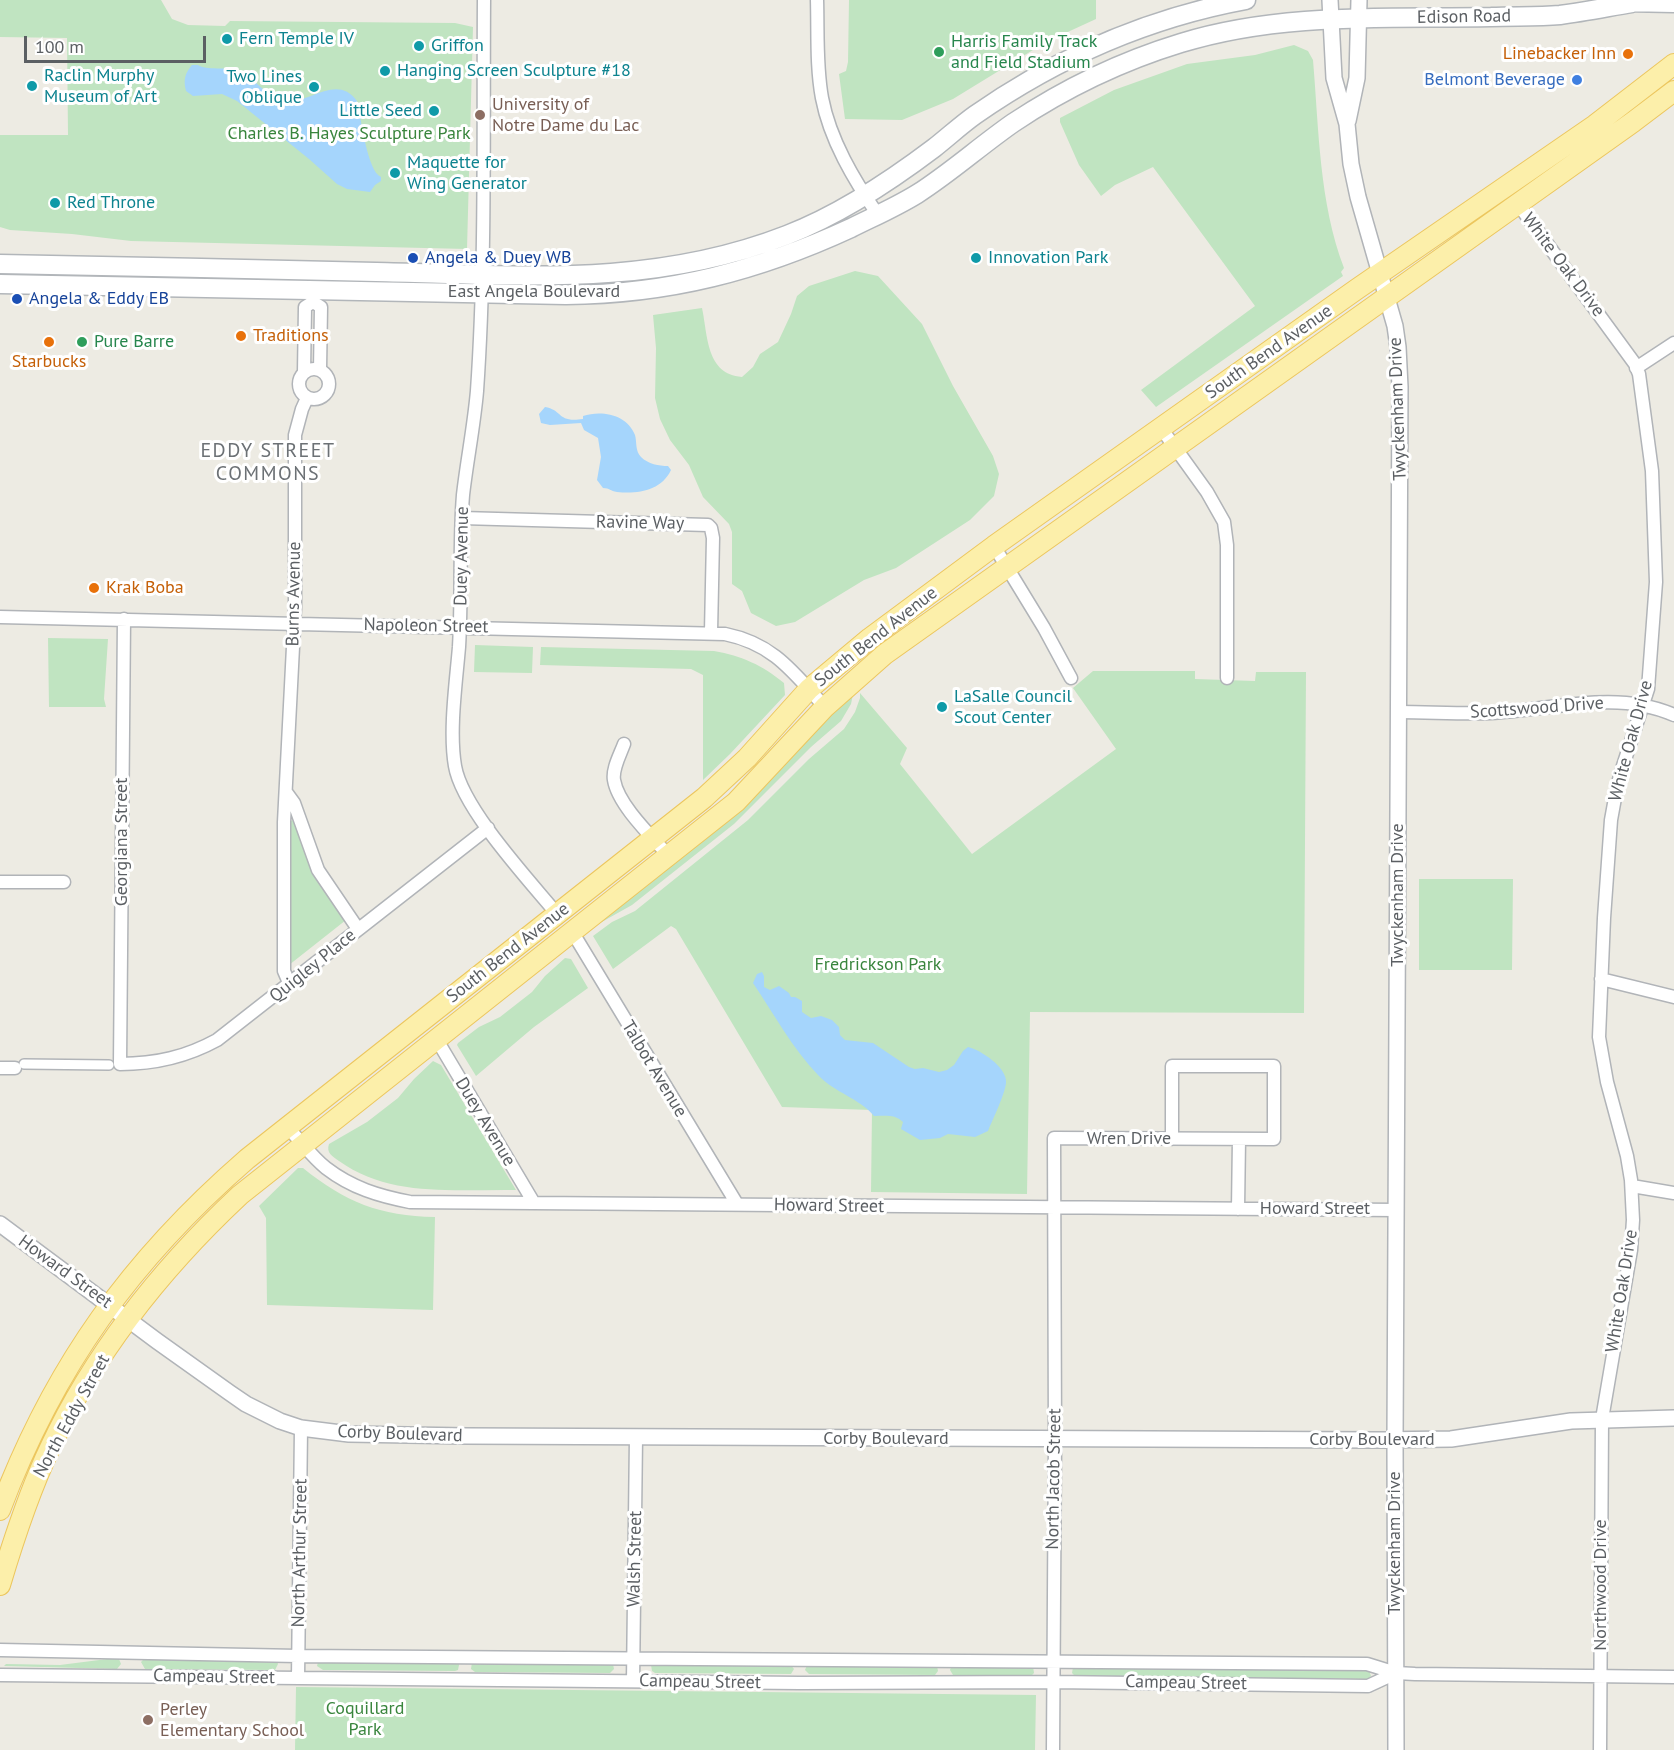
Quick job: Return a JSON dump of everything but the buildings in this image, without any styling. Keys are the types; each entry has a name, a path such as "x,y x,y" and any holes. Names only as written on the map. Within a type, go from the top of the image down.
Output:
{"main road":[{"name":"East Angela Boulevard","path":"0,264 594,276 689,263 737,252 788,234 834,214 930,150 975,116 1060,63 1108,41 1170,18 1246,0"},
{"name":"Edison Road","path":"1609,0 1671,5"},
{"name":"Edison Road","path":"1330,21 1558,15 1632,3"},
{"name":"East Angela Boulevard","path":"0,284 313,296 596,295 688,284 781,258 878,215 922,191 1012,124 1045,103 1114,68 1201,37 1265,25 1308,20 1330,21"},
{"name":"South Bend Avenue","path":"110,1304 144,1260 223,1180 654,838 726,778 809,689 870,638 994,546 1595,125 1674,64"},
{"name":"South Bend Avenue","path":"130,1319 158,1279 199,1234 240,1195 736,802 825,707 885,654 1674,91"},
{"name":"North Eddy Street","path":"0,1510 29,1439 55,1387 110,1304"},
{"name":"North Eddy Street","path":"0,1585 13,1541 50,1447 102,1358 130,1319"}],"street":[{"name":"Duey Avenue","path":"484,0 482,274 477,390 463,496 460,627 453,741 455,766 460,785 488,828 557,914"},
{"path":"818,0 818,66 822,98 830,128 840,151 878,215"},
{"name":"Twyckenham Drive","path":"1330,0 1334,78 1347,124 1351,164 1358,197 1387,297 1398,347 1400,387 1395,1440 1396,1750"},
{"name":"Twyckenham Drive","path":"1347,124 1357,78 1359,0"},
{"name":"White Oak Drive","path":"1518,204 1629,354 1636,368 1652,471 1656,545 1648,689 1620,775 1611,820 1604,908 1599,1016 1602,1056 1625,1146 1632,1186 1633,1220 1602,1419"},
{"path":"304,372 312,369 320,370 328,379 327,392 320,398 307,398 301,392 298,384 304,372 305,307 313,296 321,307 320,370"},
{"path":"1636,368 1674,343"},
{"name":"Burns Avenue","path":"290,985 284,971 284,822 288,705 294,623 295,435 307,398"},
{"path":"1161,428 1218,509 1227,534 1227,678"},
{"name":"Ravine Way","path":"462,518 708,525 713,533 711,632"},
{"path":"994,546 1044,628 1071,678"},
{"name":"Napoleon Street","path":"0,617 711,632 736,636 767,649 780,658 825,707"},
{"name":"Georgiana Street","path":"114,1064 124,619"},
{"name":"Scottswood Drive","path":"1399,712 1489,713 1594,702 1643,706 1674,715"},
{"path":"624,744 613,778 616,788 627,807 669,856"},
{"name":"Burns Avenue","path":"286,792 294,803 318,870 358,929"},
{"name":"Quigley Place","path":"114,1064 144,1064 167,1060 205,1046 237,1027 488,828"},
{"path":"0,882 64,882"},
{"name":"Talbot Avenue","path":"573,933 737,1204"},
{"path":"1601,979 1674,997"},
{"name":"Duey Avenue","path":"437,1040 534,1203"},
{"path":"0,1068 114,1064"},
{"name":"Wren Drive","path":"1053,1207 1054,1138 1172,1139 1274,1139 1274,1066 1172,1066 1172,1139"},
{"name":"Howard Street","path":"287,1127 325,1167 353,1186 379,1196 420,1202 1397,1210"},
{"path":"1238,1209 1239,1139"},
{"path":"1632,1186 1674,1192"},
{"name":"North Jacob Street","path":"1053,1207 1055,1439 1053,1750"},
{"name":"Howard Street","path":"0,1224 130,1319"},
{"name":"Corby Boulevard","path":"130,1319 246,1404 279,1421 301,1428 350,1434 1395,1440 1451,1439 1571,1421 1674,1418"},
{"name":"Northwood Drive","path":"1600,1750 1602,1419"},
{"name":"North Arthur Street","path":"298,1678 301,1428"},
{"name":"Walsh Street","path":"633,1681 636,1437"},
{"name":"Campeau Street","path":"0,1650 298,1656 1367,1664 1396,1673 1674,1677"},
{"name":"Campeau Street","path":"0,1675 1368,1686 1396,1673"}],"green space":[{"name":"Charles B. Hayes Sculpture Park","path":"0,0 161,0 172,19 188,25 225,26 230,21 455,23 473,27 467,249 131,241 10,230 0,227 0,135 68,135 67,38 0,37"},
{"name":"Harris Family Track and Field Stadium","path":"849,0 1096,0 1096,19 1046,42 953,99 902,120 845,119 839,74 846,71 848,62"},
{"path":"1294,45 1308,51 1313,60 1321,166 1329,218 1344,268 1341,272 1343,276 1156,407 1141,390 1255,306 1153,167 1115,185 1101,196 1079,165 1060,118 1114,90 1187,64 1255,55"},
{"path":"855,271 878,276 922,324 953,386 993,456 999,474 994,496 970,520 896,568 864,580 795,622 776,626 751,613 742,591 732,584 732,532 729,524 703,497 689,465 670,440 660,419 655,398 656,348 653,315 702,308 708,341 715,361 721,369 742,377 753,367 760,354 778,342 797,296 809,286"},
{"path":"48,638 108,639 104,699 106,707 49,707"},
{"path":"475,645 533,647 532,673 474,672"},
{"path":"541,647 714,651 760,666 784,683 785,695 703,780 703,675 691,669 540,665"},
{"name":"Fredrickson Park","path":"1093,671 1195,671 1195,679 1255,681 1256,672 1306,672 1304,1013 1030,1012 1027,1194 871,1192 872,1110 782,1107 676,929 671,926 613,969 593,936 612,922 635,911 748,820 809,759 844,729 855,712 860,693 907,748 900,764 972,854 1116,749 1073,688"},
{"path":"853,694 851,704 841,721 811,747 734,824 632,905 591,928"},
{"path":"292,820 313,869 346,920 289,965 290,823"},
{"path":"1419,879 1513,879 1512,970 1419,970"},
{"path":"565,958 571,959 588,988 534,1027 476,1076 457,1045 458,1043 479,1027 500,1017 532,992 545,976"},
{"path":"433,1061 441,1065 516,1190 448,1190 402,1186 359,1173 330,1154 329,1144 367,1122 398,1098"},
{"path":"298,1168 303,1168 334,1190 364,1205 397,1214 435,1217 433,1310 267,1305 266,1218 259,1206"},
{"path":"145,1658 277,1661 278,1664 275,1670 145,1669 141,1662"},
{"path":"119,1659 121,1664 117,1669 4,1666 6,1664 60,1665"},
{"path":"318,1662 458,1662 459,1665 458,1670 455,1671 323,1670 317,1666"},
{"path":"472,1662 613,1664 614,1669 610,1673 475,1672 471,1669"},
{"path":"790,1664 794,1669 791,1674 655,1673 651,1665"},
{"path":"807,1665 937,1666 938,1671 935,1675 809,1674 805,1670"},
{"path":"1033,1666 1034,1673 1031,1676 953,1675 950,1670 951,1667"},
{"path":"1073,1667 1359,1668 1369,1670 1371,1676 1368,1679 1075,1676 1072,1673"},
{"name":"Coquillard Park","path":"296,1687 1036,1695 1035,1750 295,1750"}],"water":[{"path":"192,65 239,71 274,98 284,102 332,90 349,93 357,101 368,155 381,181 370,192 347,189 337,184 237,101 222,94 193,96 186,91 185,83 186,74"},
{"path":"545,407 564,418 575,420 598,413 620,418 626,422 635,435 641,457 654,464 668,466 671,470 661,483 648,490 615,492 603,488 597,480 601,457 598,438 584,430 581,423 550,425 541,423 539,414"},
{"path":"762,972 764,987 770,990 779,986 791,997 802,1001 802,1012 811,1018 821,1016 832,1020 839,1027 840,1035 845,1040 873,1043 909,1067 939,1072 947,1070 968,1047 986,1055 1002,1070 1006,1081 1002,1098 988,1131 975,1137 948,1134 940,1138 920,1140 901,1129 903,1122 900,1119 890,1116 874,1116 825,1081 800,1054 753,983 757,974"}],"place":[{"name":"Fern Temple IV","path":"227,39"},
{"name":"Griffon","path":"419,46"},
{"name":"Harris Family Track and Field Stadium","path":"939,52"},
{"name":"Linebacker Inn","path":"1628,54"},
{"name":"Hanging Screen Sculpture #18","path":"385,71"},
{"name":"Belmont Beverage","path":"1577,80"},
{"name":"Raclin Murphy Museum of Art","path":"32,86"},
{"name":"Two Lines Oblique","path":"314,87"},
{"name":"Little Seed","path":"434,111"},
{"name":"University of Notre Dame du Lac","path":"480,115"},
{"name":"Maquette for Wing Generator","path":"395,173"},
{"name":"Red Throne","path":"55,203"},
{"name":"Angela & Duey WB","path":"413,258"},
{"name":"Innovation Park","path":"976,258"},
{"name":"Angela & Eddy EB","path":"17,299"},
{"name":"Traditions","path":"241,336"},
{"name":"Starbucks","path":"49,342"},
{"name":"Pure Barre","path":"82,342"},
{"name":"Krak Boba","path":"94,588"},
{"name":"LaSalle Council Scout Center","path":"942,707"},
{"name":"Perley Elementary School","path":"148,1720"}],"district":[{"name":"EDDY STREET COMMONS","path":"268,462"}]}
